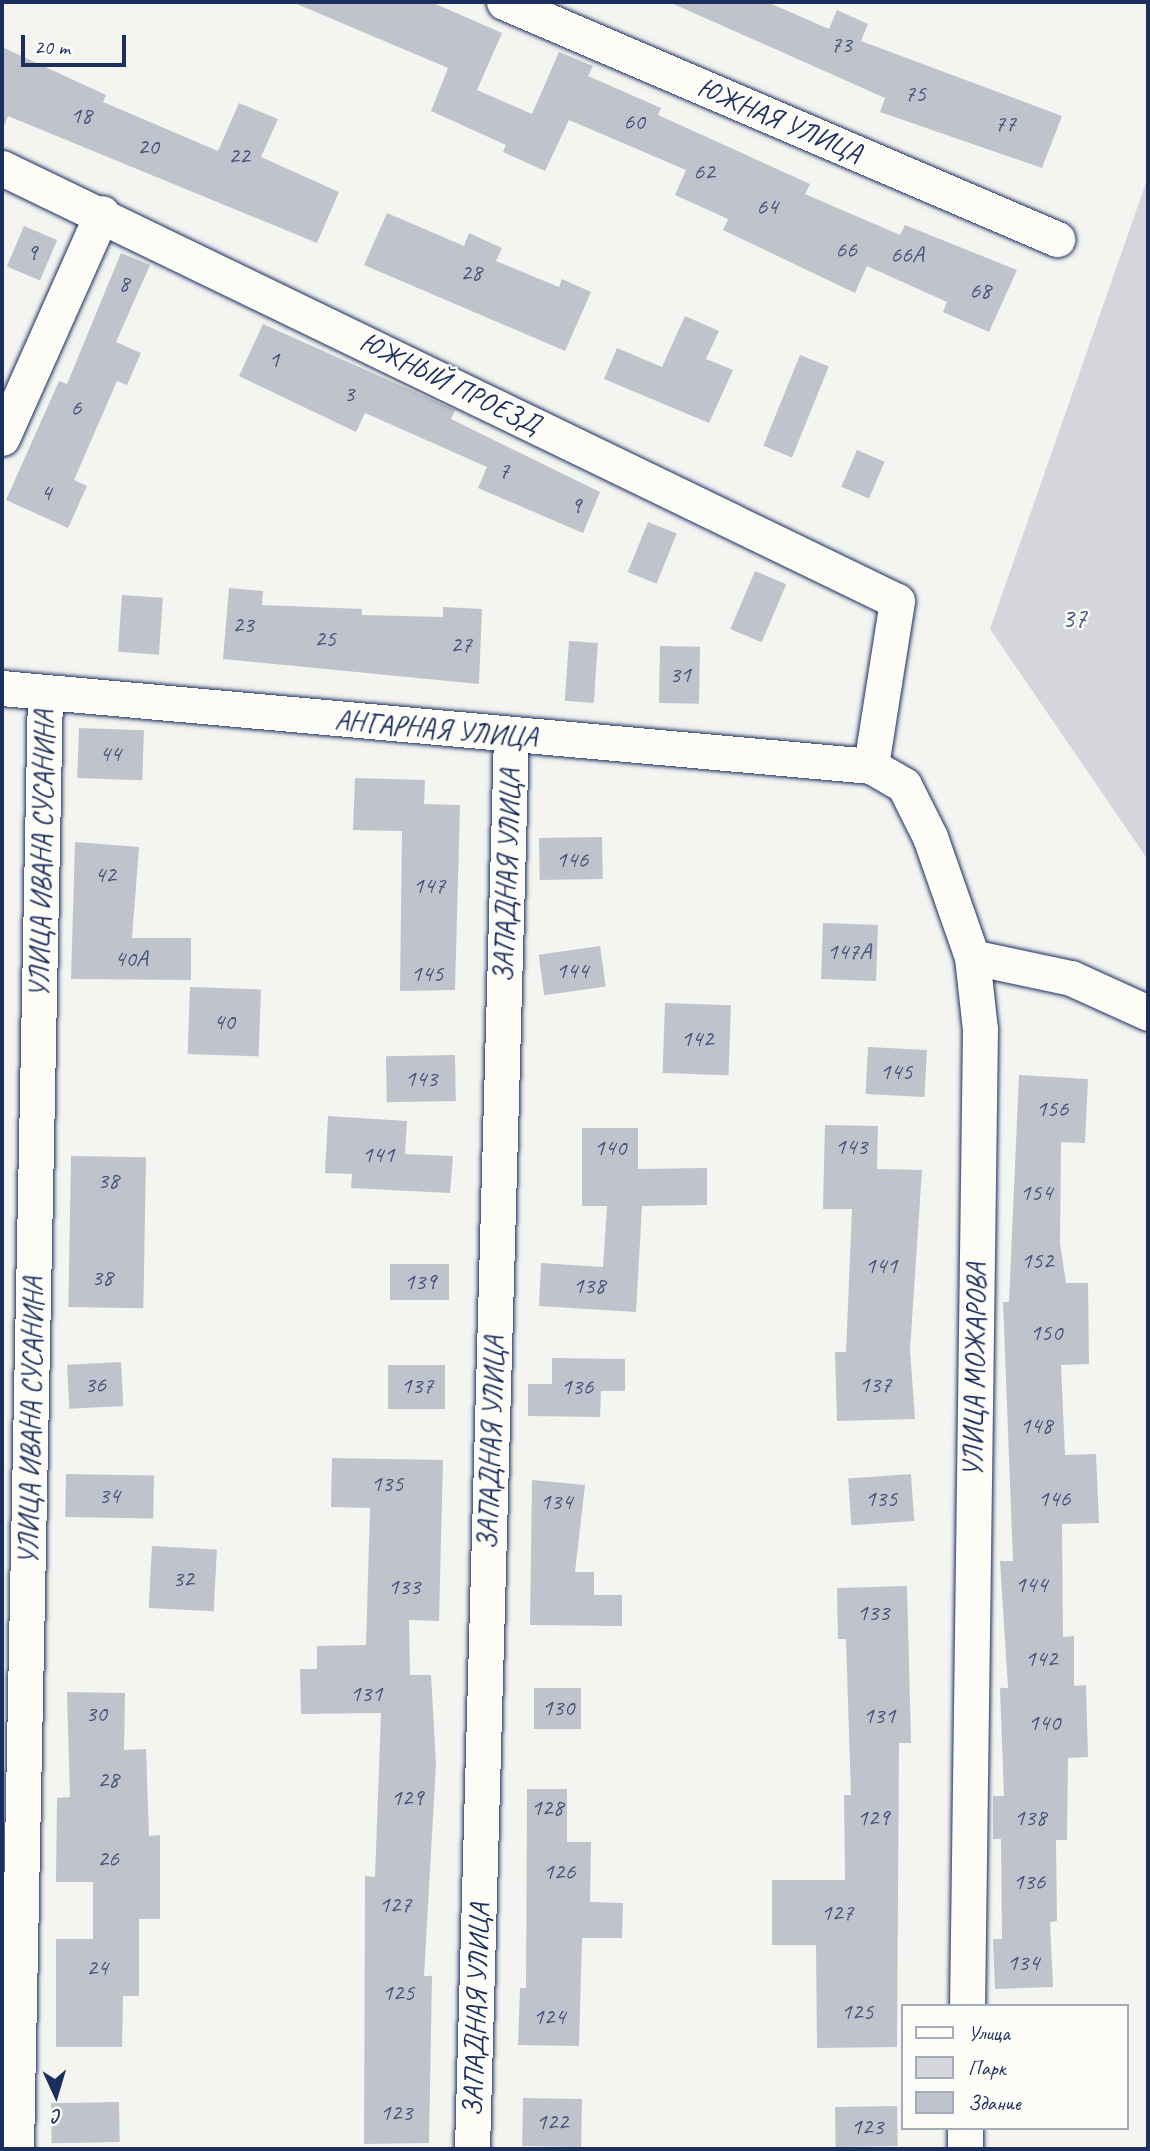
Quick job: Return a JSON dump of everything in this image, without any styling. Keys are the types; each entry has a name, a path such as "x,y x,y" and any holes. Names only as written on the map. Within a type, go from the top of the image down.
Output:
{"street":[{"name":"ЮЖНАЯ УЛИЦА","path":"503,2 1056,239"},
{"name":"ЮЖНЫЙ ПРОЕЗД","path":"2,168 102,213 897,601 871,766"},
{"path":"2,438 102,213"},
{"name":"АНГАРНАЯ УЛИЦА","path":"2,688 511,737 871,766"},
{"name":"УЛИЦА ИВАНА СУСАНИНА","path":"16,2149 45,692"},
{"name":"ЗАПАДНАЯ УЛИЦА","path":"472,2149 511,737"},
{"name":"УЛИЦА МОЖАРОВА","path":"871,766 904,785 930,837 972,957 980,1029 967,2004"},
{"path":"972,957 1071,978 1148,1013"},
{"path":"965,2130 965,2149"}],"green space":[{"name":"37","path":"1148,177 1148,860 990,629"}],"building":[{"path":"292,2 431,2 502,33 477,90 532,114 559,52 593,66 588,76 661,108 658,115 810,184 805,194 900,235 905,225 1017,270 989,332 943,312 947,302 867,266 855,293 723,230 728,219 675,195 686,170 569,120 545,171 503,152 506,145 431,111 448,68"},
{"path":"669,2 767,2 829,29 837,10 868,24 861,41 1062,116 1042,168 880,112 885,98"},
{"path":"2,47 106,95 103,102 218,151 239,103 278,119 261,157 339,192 317,243 8,116 2,131"},
{"path":"387,213 464,246 469,233 502,248 496,261 559,287 562,279 591,292 565,351 364,265"},
{"path":"24,226 57,240 40,281 7,267"},
{"path":"121,253 150,265 116,342 141,353 127,385 117,381 74,480 87,486 68,528 6,500 59,381 67,384"},
{"path":"685,316 719,331 706,359 733,370 709,423 604,379 617,348 662,367"},
{"path":"263,324 455,410 451,419 600,492 583,533 478,488 487,467 365,413 356,432 239,376"},
{"path":"800,355 829,367 792,457 763,446"},
{"path":"857,450 885,462 869,499 841,487"},
{"path":"648,522 677,534 657,584 628,572"},
{"path":"755,571 786,584 762,642 730,629"},
{"path":"229,588 263,591 262,605 362,609 362,615 443,617 443,607 482,609 479,684 223,659"},
{"path":"122,595 163,598 159,655 118,652"},
{"path":"569,641 598,643 594,703 565,701"},
{"path":"660,646 700,647 699,704 659,703"},
{"path":"79,728 144,730 142,780 77,778"},
{"path":"355,778 425,780 424,804 460,805 455,990 400,991 402,831 353,830"},
{"path":"602,837 603,879 540,880 539,838"},
{"path":"75,842 139,847 132,938 191,938 191,980 71,979"},
{"path":"823,923 878,925 876,981 821,979"},
{"path":"600,946 606,987 544,995 539,955"},
{"path":"190,987 261,989 259,1056 188,1054"},
{"path":"665,1003 731,1005 729,1075 663,1073"},
{"path":"868,1047 927,1050 924,1097 866,1094"},
{"path":"455,1055 456,1101 387,1102 386,1056"},
{"path":"1019,1075 1088,1079 1085,1143 1061,1142 1060,1243 1066,1283 1088,1283 1089,1364 1061,1365 1065,1455 1096,1454 1099,1523 1062,1524 1063,1637 1074,1636 1074,1686 1086,1685 1088,1757 1068,1758 1067,1840 1056,1840 1057,1921 1050,1922 1053,1987 995,1989 993,1939 1002,1939 1001,1839 993,1839 993,1796 1004,1796 1000,1688 1008,1688 1000,1561 1013,1561 1003,1302 1009,1302"},
{"path":"328,1116 407,1121 405,1154 453,1156 450,1193 351,1188 352,1174 325,1173"},
{"path":"825,1125 878,1126 877,1169 922,1170 910,1350 915,1419 837,1421 835,1352 846,1352 852,1209 823,1209"},
{"path":"582,1128 638,1128 638,1169 707,1168 707,1205 642,1206 636,1312 539,1306 541,1263 603,1267 607,1206 582,1206"},
{"path":"71,1156 146,1157 143,1308 68,1307"},
{"path":"390,1264 449,1264 449,1300 390,1300"},
{"path":"552,1358 625,1359 625,1391 601,1391 600,1417 528,1416 528,1384 552,1384"},
{"path":"121,1362 123,1406 69,1409 67,1365"},
{"path":"388,1365 445,1365 445,1409 388,1409"},
{"path":"332,1458 443,1460 439,1621 409,1620 410,1675 431,1675 436,1764 424,1976 432,1976 429,2143 364,2144 365,1876 375,1877 381,1713 301,1714 300,1669 317,1669 317,1646 366,1645 370,1508 331,1507"},
{"path":"66,1474 154,1476 153,1519 65,1517"},
{"path":"911,1474 914,1521 851,1525 848,1478"},
{"path":"532,1480 585,1485 575,1572 594,1572 594,1595 622,1595 622,1626 530,1625"},
{"path":"152,1546 217,1549 214,1611 149,1608"},
{"path":"907,1586 911,1743 899,1743 897,2047 817,2048 816,1945 772,1945 772,1880 845,1880 844,1795 851,1795 846,1639 838,1639 837,1588"},
{"path":"534,1688 581,1688 581,1729 534,1729"},
{"path":"67,1692 125,1693 124,1750 146,1749 149,1836 160,1835 160,1919 139,1919 139,1996 123,1996 122,2047 56,2047 56,1939 93,1939 93,1882 56,1882 57,1798 70,1797"},
{"path":"527,1789 567,1789 567,1842 591,1842 590,1902 623,1903 622,1938 582,1938 579,2046 518,2045 520,1988 526,1988"},
{"path":"523,2098 582,2099 581,2147 522,2146"},
{"path":"119,2102 120,2142 52,2143 51,2103"},
{"path":"897,2106 898,2146 836,2147 835,2107"}]}
